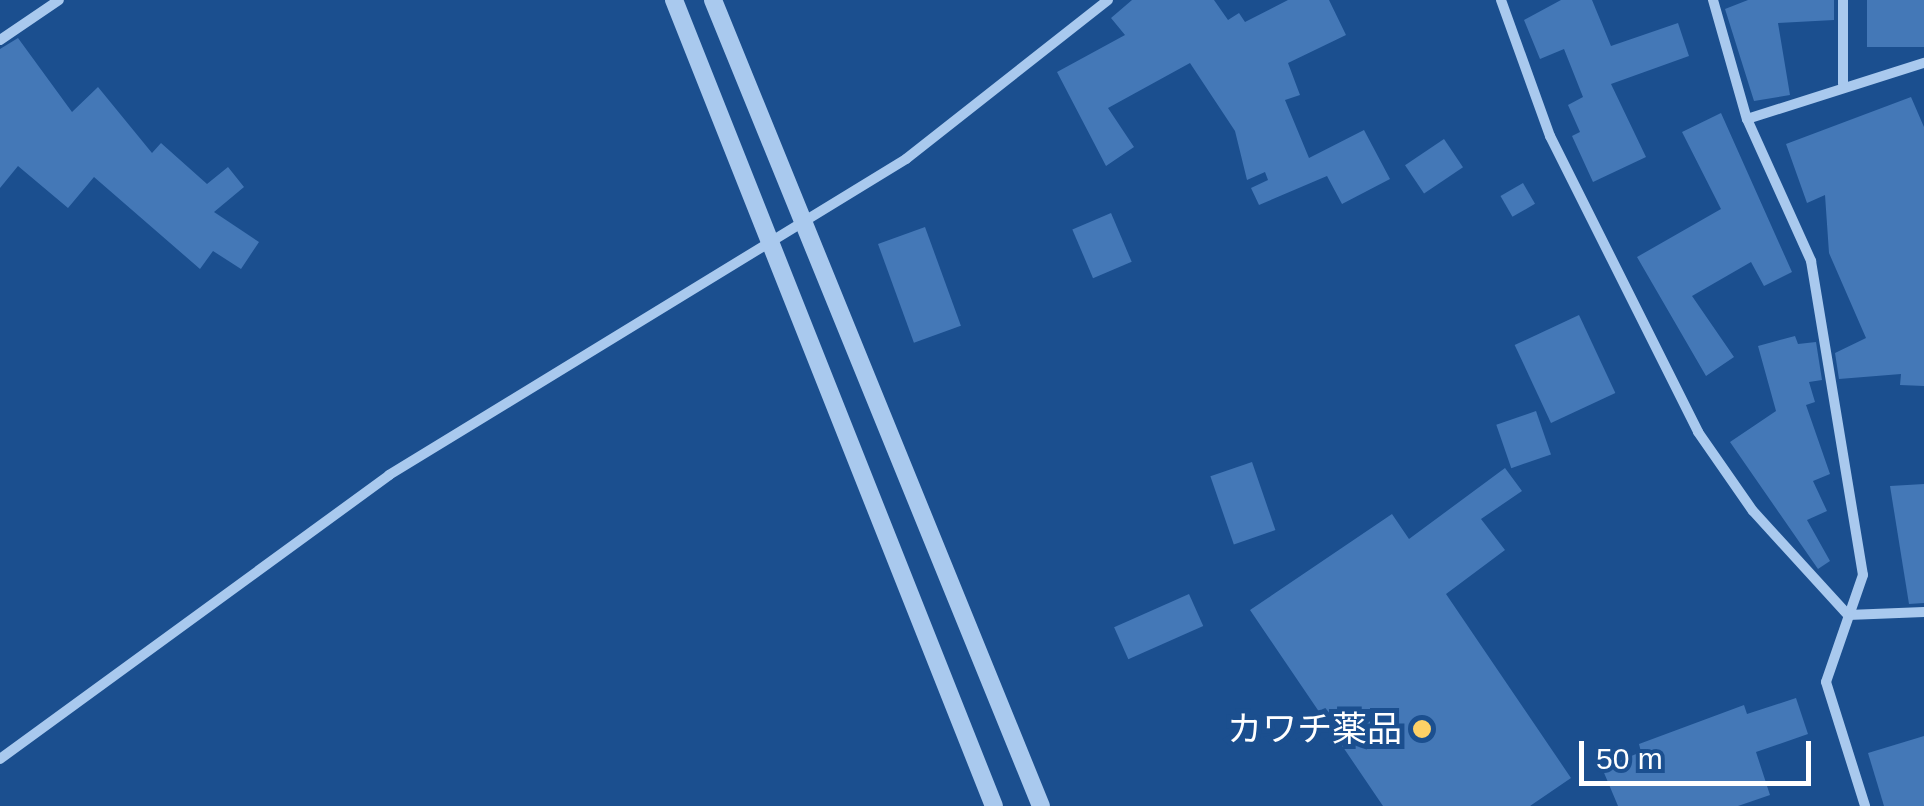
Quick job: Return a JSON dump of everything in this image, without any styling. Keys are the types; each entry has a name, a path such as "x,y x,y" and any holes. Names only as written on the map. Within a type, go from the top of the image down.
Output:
{"street":[{"path":"0,40 59,0"},
{"path":"674,0 772,236 994,806"},
{"path":"713,0 1041,806"},
{"path":"0,760 389,475 772,236 806,221 906,159 1108,0"},
{"path":"1501,0 1550,136 1698,432 1753,511 1848,615 1924,612"},
{"path":"1714,0 1747,120 1811,261 1863,575 1826,682 1865,806"},
{"path":"1843,0 1844,84"},
{"path":"1747,120 1844,84 1924,63"}],"building":[{"path":"1132,0 1214,0 1228,20 1239,13 1245,22 1288,0 1329,0 1346,35 1288,63 1300,95 1285,100 1309,158 1364,130 1390,179 1342,204 1327,176 1259,205 1251,188 1268,180 1265,172 1247,180 1235,131 1190,63 1108,108 1134,147 1106,166 1057,72 1125,35 1111,18"},
{"path":"1561,0 1592,0 1611,46 1678,23 1689,56 1611,84 1646,157 1593,182 1572,136 1580,132 1568,105 1583,97 1564,49 1540,59 1524,20"},
{"path":"1748,0 1834,0 1834,20 1778,23 1790,95 1754,101 1725,9"},
{"path":"1867,0 1924,0 1924,47 1867,47"},
{"path":"18,38 72,112 98,87 152,153 161,143 207,184 228,167 244,187 214,212 259,242 241,269 213,251 200,269 94,177 68,208 18,166 0,188 0,49"},
{"path":"1911,97 1924,127 1924,386 1900,385 1901,374 1839,379 1835,353 1866,338 1829,253 1825,195 1807,203 1786,144"},
{"path":"1721,113 1792,272 1764,286 1751,262 1692,296 1734,357 1706,376 1637,257 1721,209 1682,132"},
{"path":"1444,139 1463,167 1424,193 1405,165"},
{"path":"1523,183 1535,204 1512,217 1500,196"},
{"path":"1111,213 1132,262 1093,278 1072,229"},
{"path":"925,227 961,326 914,343 878,244"},
{"path":"1579,315 1615,393 1551,423 1515,345"},
{"path":"1795,336 1798,344 1816,342 1822,380 1809,382 1815,402 1806,405 1830,474 1813,481 1827,511 1807,520 1830,561 1818,569 1730,442 1776,411 1758,346"},
{"path":"1536,411 1551,454 1511,468 1496,425"},
{"path":"1252,462 1275,530 1234,544 1210,476"},
{"path":"1505,468 1522,491 1481,519 1505,550 1446,594 1571,778 1530,806 1383,806 1250,610 1392,514 1409,539"},
{"path":"1924,484 1924,603 1909,604 1890,486"},
{"path":"1189,594 1203,626 1128,659 1114,627"},
{"path":"1796,698 1808,734 1756,752 1770,795 1738,806 1618,806 1602,768 1641,752 1639,744 1744,705 1747,714"},
{"path":"1924,736 1924,806 1884,806 1868,753"}],"place":[{"name":"カワチ薬品","path":"1422,729"}]}
